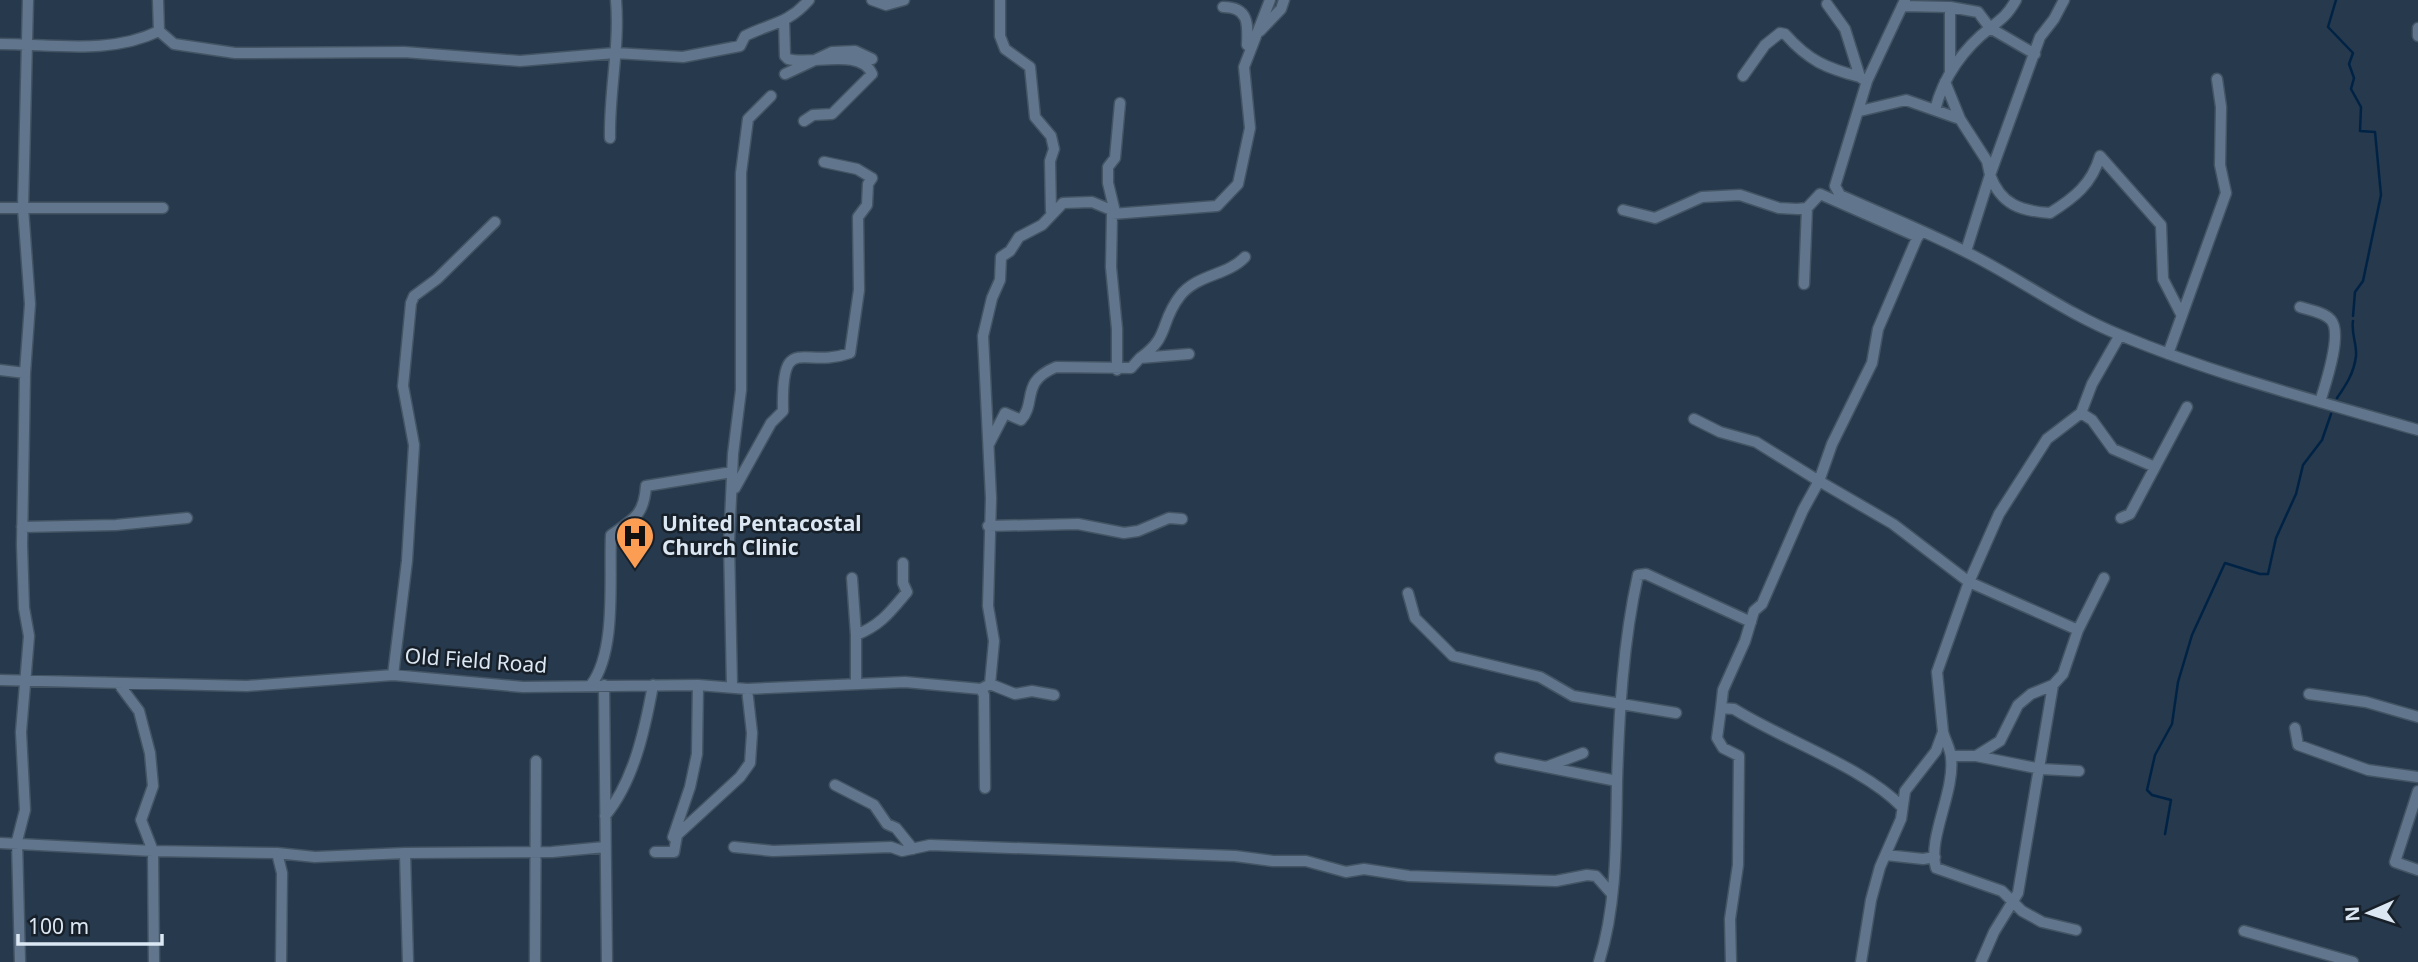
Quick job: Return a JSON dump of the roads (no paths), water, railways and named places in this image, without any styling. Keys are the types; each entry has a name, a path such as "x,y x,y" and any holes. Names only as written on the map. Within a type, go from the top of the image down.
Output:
{"street":[{"path":"20,962 17,841 25,810 20,732 29,636 24,608 22,527 25,373 30,304 23,208 28,0"},
{"path":"158,0 159,31 174,44 235,53 404,52 520,61 615,53 683,57 725,51 740,46 745,36 752,32 770,29 798,12 809,0"},
{"path":"610,138 609,100 615,53 616,0"},
{"path":"872,0 886,5 904,0"},
{"path":"1000,0 1000,36 1005,49 1030,67 1035,117 1051,136 1054,149 1050,161 1051,211"},
{"path":"1247,52 1259,31 1270,0"},
{"path":"1259,31 1281,9 1284,0"},
{"path":"1947,77 1990,29 2006,18 2016,0"},
{"path":"1966,251 1990,175 2001,152 2005,126 2044,29 2054,19 2064,0"},
{"path":"1919,234 1836,190 1860,110 1864,79 1903,3 1978,12 1990,29 2035,54"},
{"path":"1826,4 1845,29 1864,79"},
{"path":"985,789 984,695 994,641 988,606 989,444 983,336 992,298 1000,280 998,265 1001,257 1010,251 1019,237 1042,225 1051,211 1063,203 1079,201 1108,207 1116,212 1217,206 1238,184 1250,128 1244,67 1248,23 1245,14 1235,7 1223,7"},
{"path":"1936,110 1947,77 1950,7"},
{"path":"784,20 785,56 805,61 848,50 873,58"},
{"path":"2418,28 2418,36"},
{"path":"0,44 108,46 135,41 159,31"},
{"path":"1743,76 1765,46 1780,33 1785,34 1813,61 1825,68 1864,79"},
{"path":"785,74 820,57"},
{"path":"804,121 813,115 832,114 872,74 870,67 855,59 832,61 820,57"},
{"path":"1947,77 1960,119 1987,161 1990,175 2000,195 2015,209 2050,213 2084,189 2095,173 2101,156 2161,225 2163,279 2181,314"},
{"path":"2168,354 2226,193 2220,165 2221,107 2217,79"},
{"path":"734,492 732,472 741,390 741,173 748,119 771,96"},
{"path":"1860,110 1898,100 1960,119"},
{"path":"1116,212 1108,183 1108,167 1115,158 1120,103"},
{"path":"732,686 729,543 738,477 771,423 783,411 785,370 790,363 800,356 841,356 850,353 854,343 859,290 858,217 867,205 868,184 872,178 857,169 824,162"},
{"path":"1804,284 1807,208 1820,194 1966,251 2039,291 2074,315 2168,354 2246,382 2418,430"},
{"path":"1623,210 1655,218 1702,197 1740,195 1787,210 1807,208"},
{"path":"0,208 163,208"},
{"path":"1116,212 1112,214 1111,267 1118,328 1117,370"},
{"path":"393,675 407,561 414,445 403,386 411,303 414,296 446,270 495,222"},
{"path":"1731,962 1730,919 1738,865 1739,756 1723,748 1717,738 1723,690 1754,611 1762,604 1803,510 1819,481 1832,444 1872,363 1878,328 1919,234"},
{"path":"989,444 1005,413 1020,420 1025,415 1032,385 1046,371 1055,367 1131,369 1162,338 1169,310 1181,295 1201,277 1230,268 1245,257"},
{"path":"2300,307 2323,314 2332,320 2335,329 2332,360 2320,401"},
{"path":"2076,930 2042,922 2003,891 1936,868 1935,858 1952,756 1943,732 1937,672 1969,582 1977,570 1993,525 2046,439 2081,413 2092,384 2120,335"},
{"path":"1140,358 1189,354"},
{"path":"0,370 25,373"},
{"path":"2121,519 2130,514 2187,407"},
{"path":"2081,413 2092,420 2113,449 2155,467"},
{"path":"1694,419 1720,432 1756,442 1893,524 1969,582 2078,630"},
{"path":"591,685 600,674 603,657 609,606 611,535 635,518 645,506 646,486 732,472"},
{"path":"22,527 116,525 187,518"},
{"path":"988,526 1078,524 1124,533 1138,531 1169,518 1182,519"},
{"path":"856,635 877,627 889,617 907,592 903,583 904,563"},
{"path":"1599,962 1607,937 1622,706 1633,607 1641,573 1751,622"},
{"path":"852,578 856,683"},
{"path":"1976,756 2000,740 2018,705 2031,694 2053,685 2063,674 2078,630 2104,578"},
{"path":"1408,593 1415,618 1453,656 1540,677 1564,693 1622,706 1676,713"},
{"name":"Old Field Road","path":"0,680 247,685 393,675 496,686 698,685 747,689 905,682 985,687 1015,694 1032,691 1054,695"},
{"path":"118,683 139,711 148,736 153,786 141,820 153,851 154,962"},
{"path":"604,685 607,962"},
{"path":"605,816 615,804 629,775 653,685"},
{"path":"674,852 672,833 690,788 697,754 698,685"},
{"path":"1981,962 1994,932 2014,902 2023,870 2025,837 2041,769 2053,685"},
{"path":"674,852 677,835 740,777 750,762 752,733 747,689"},
{"path":"2309,694 2366,702 2418,717"},
{"path":"1721,708 1734,709 1859,776 1892,796 1902,807"},
{"path":"2295,728 2298,745 2313,751 2374,772 2418,777"},
{"path":"1861,962 1871,900 1901,819 1905,791 1936,751 1943,732"},
{"path":"1546,767 1583,753"},
{"path":"1952,756 1976,756 2041,769 2079,771"},
{"path":"1500,758 1618,781"},
{"path":"535,962 533,852 536,761"},
{"path":"835,785 874,805 887,824 896,828 913,849"},
{"path":"2418,791 2395,862 2418,870"},
{"path":"0,843 17,841 153,851 276,853 314,858 405,853 533,852 605,847"},
{"path":"734,847 773,851 879,847 913,849 930,845 1154,851 1273,861 1306,860 1346,872 1364,870 1409,876 1556,881 1587,875 1596,876 1611,893"},
{"path":"655,852 674,852"},
{"path":"276,853 282,873 281,962"},
{"path":"405,853 408,962"},
{"path":"1886,855 1935,858"},
{"path":"2244,931 2353,962"}],"waterway":[{"path":"2336,0 2328,27 2353,53 2349,64 2354,78 2351,89 2361,107 2360,131 2375,132 2381,195 2363,281 2355,292 2353,316"},
{"path":"2337,398 2355,362 2353,321"},
{"path":"2165,834 2171,800 2152,795 2147,790 2155,755 2172,724 2178,682 2192,635 2225,563 2268,574 2276,538 2296,494 2303,465 2322,440 2331,414"}],"place":[{"name":"United Pentacostal Church Clinic","path":"635,570"}]}
